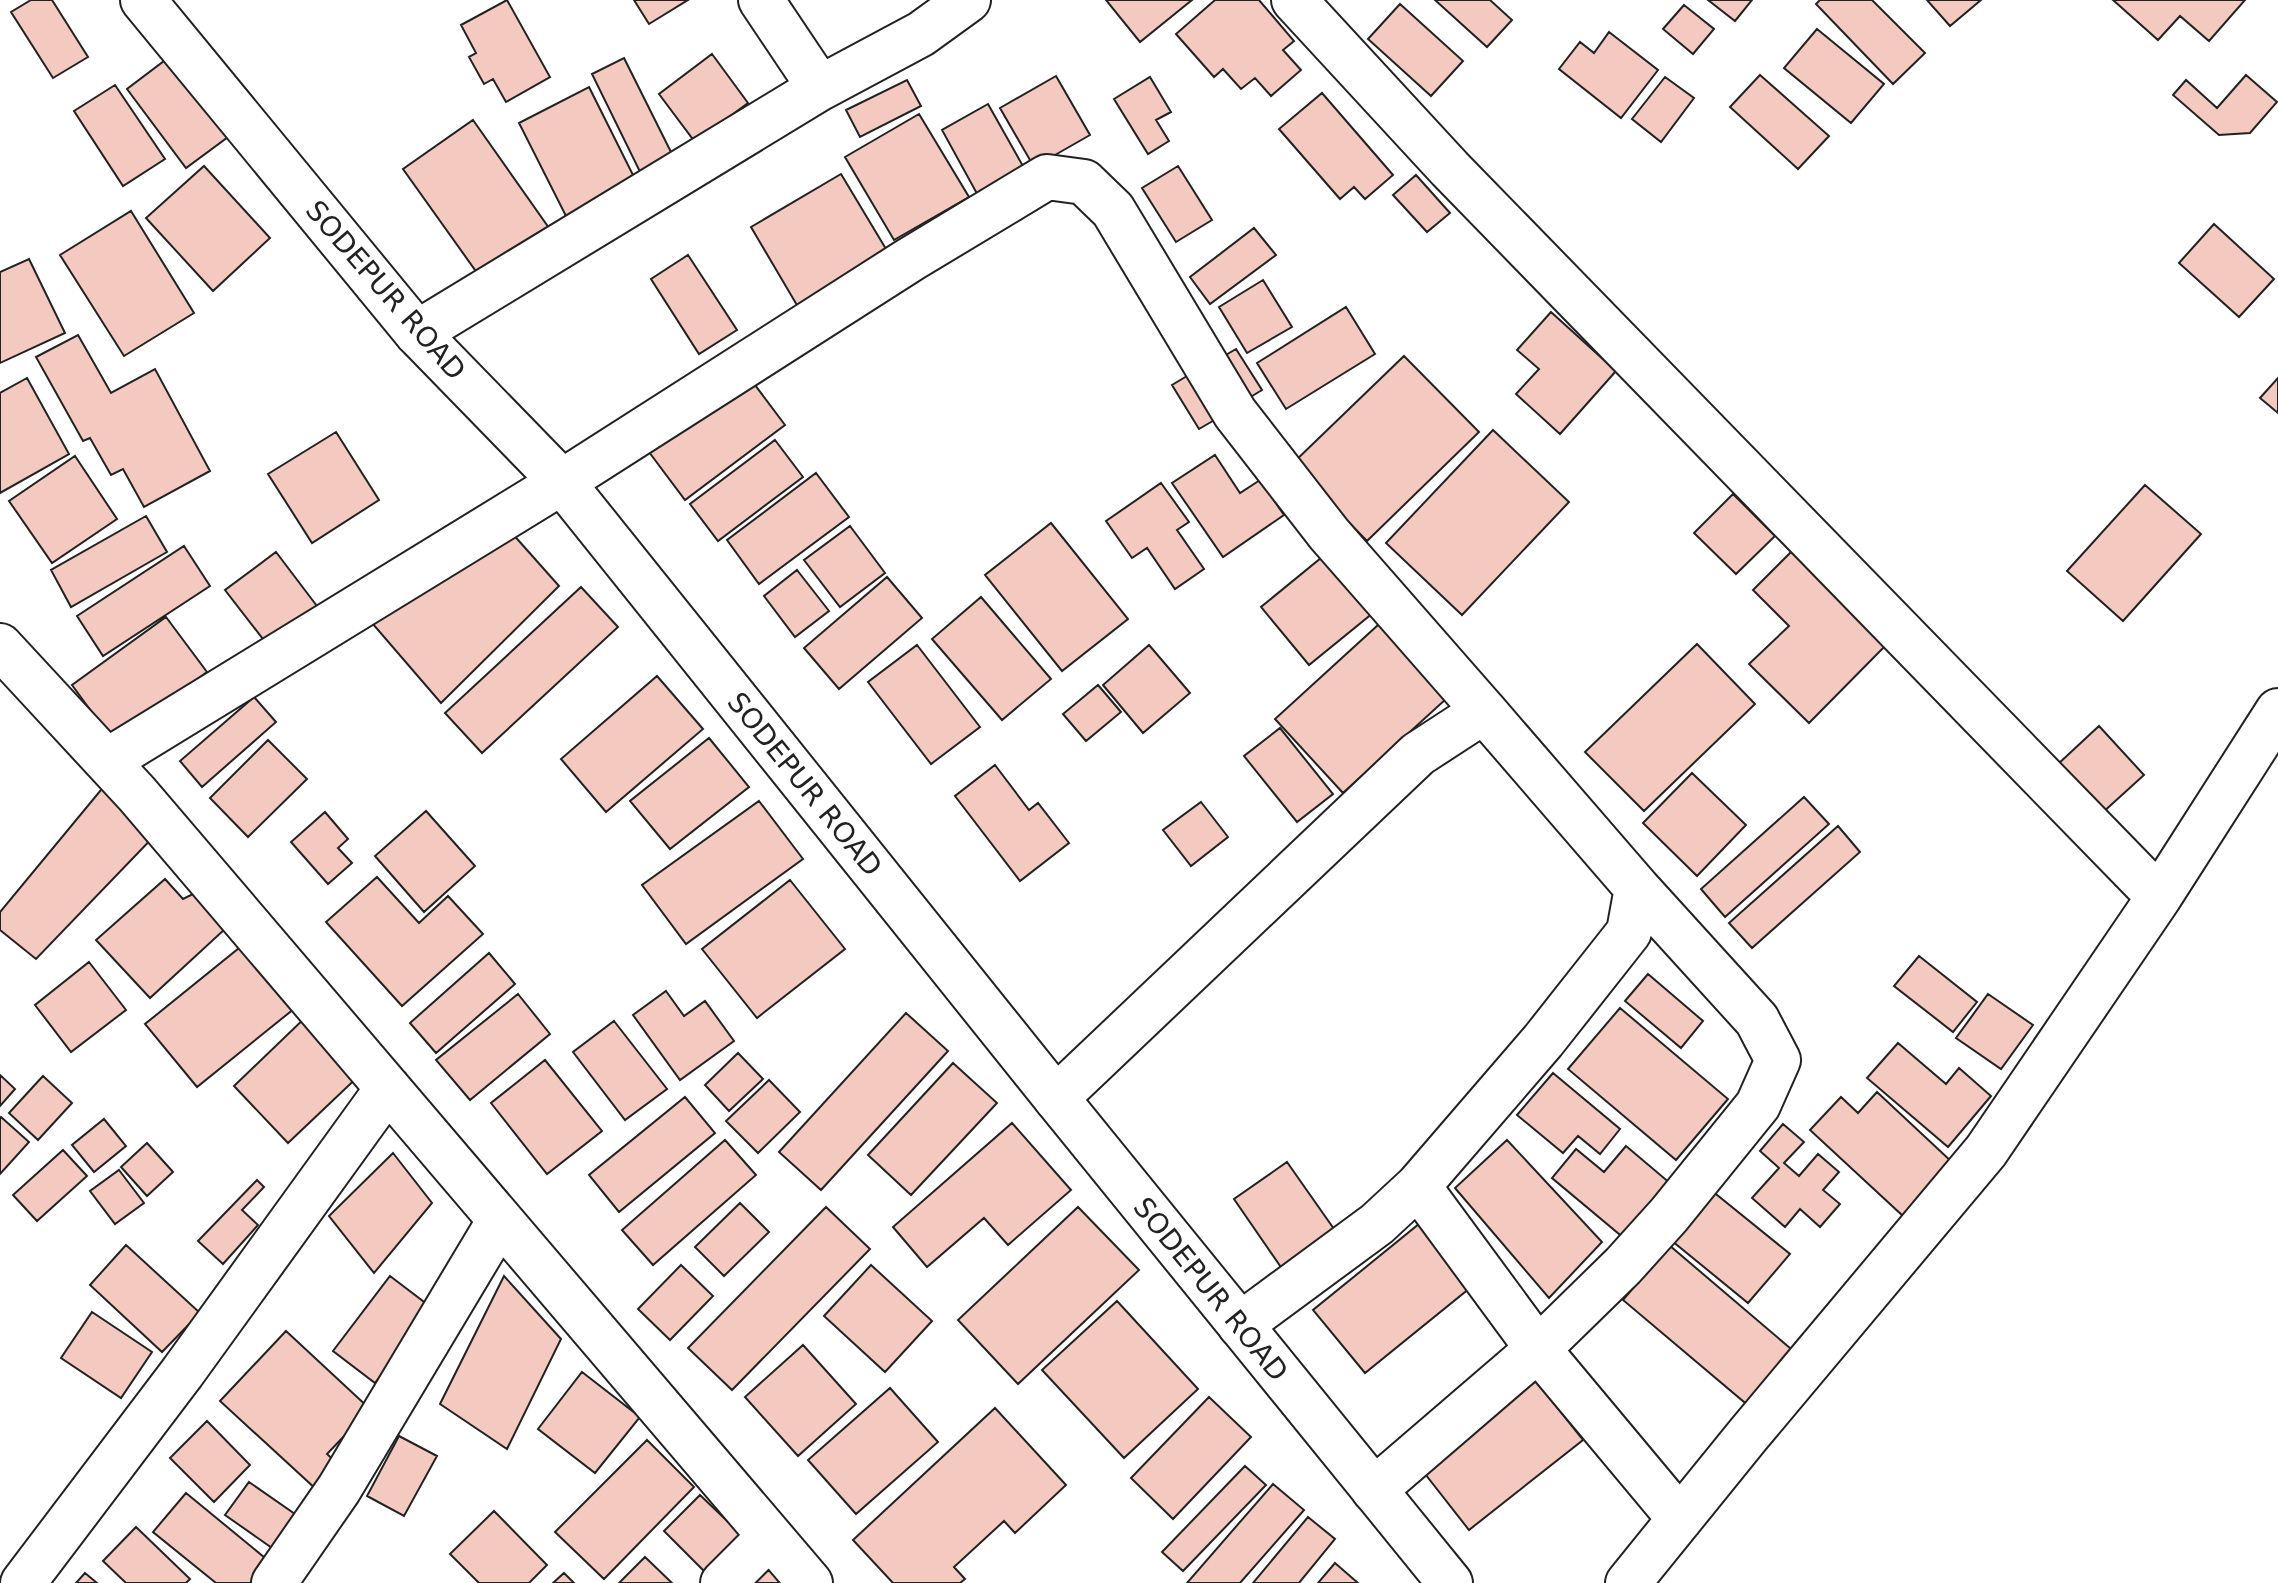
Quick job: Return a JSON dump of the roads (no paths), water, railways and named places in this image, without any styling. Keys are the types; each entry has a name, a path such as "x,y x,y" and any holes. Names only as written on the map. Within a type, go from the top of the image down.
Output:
{"street":[{"name":"SODEPUR ROAD","path":"143,0 417,333 562,482 1450,1583"},
{"path":"761,0 820,88"},
{"path":"417,333 820,88 921,34 968,0"},
{"path":"1294,0 1483,203 2159,897"},
{"path":"107,761 562,482 911,259 1047,177 1084,182 1113,210 1244,425 1329,534 1637,888 1757,1020 1778,1060 1758,1105 1669,1215 1623,1266 1538,1349 1374,1490"},
{"path":"0,646 107,761 810,1583"},
{"path":"1056,1098 1418,754 1484,711"},
{"path":"1628,1583 1986,1151 2159,897 2278,711"},
{"path":"1240,1325 1377,1224 1418,1186 1543,1041 1629,932 1637,888"},
{"path":"23,1583 182,1373 388,1088"},
{"path":"1418,1186 1538,1349 1680,1519"},
{"path":"274,1583 339,1489 500,1220"},
{"path":"723,1583 770,1536"}]}
